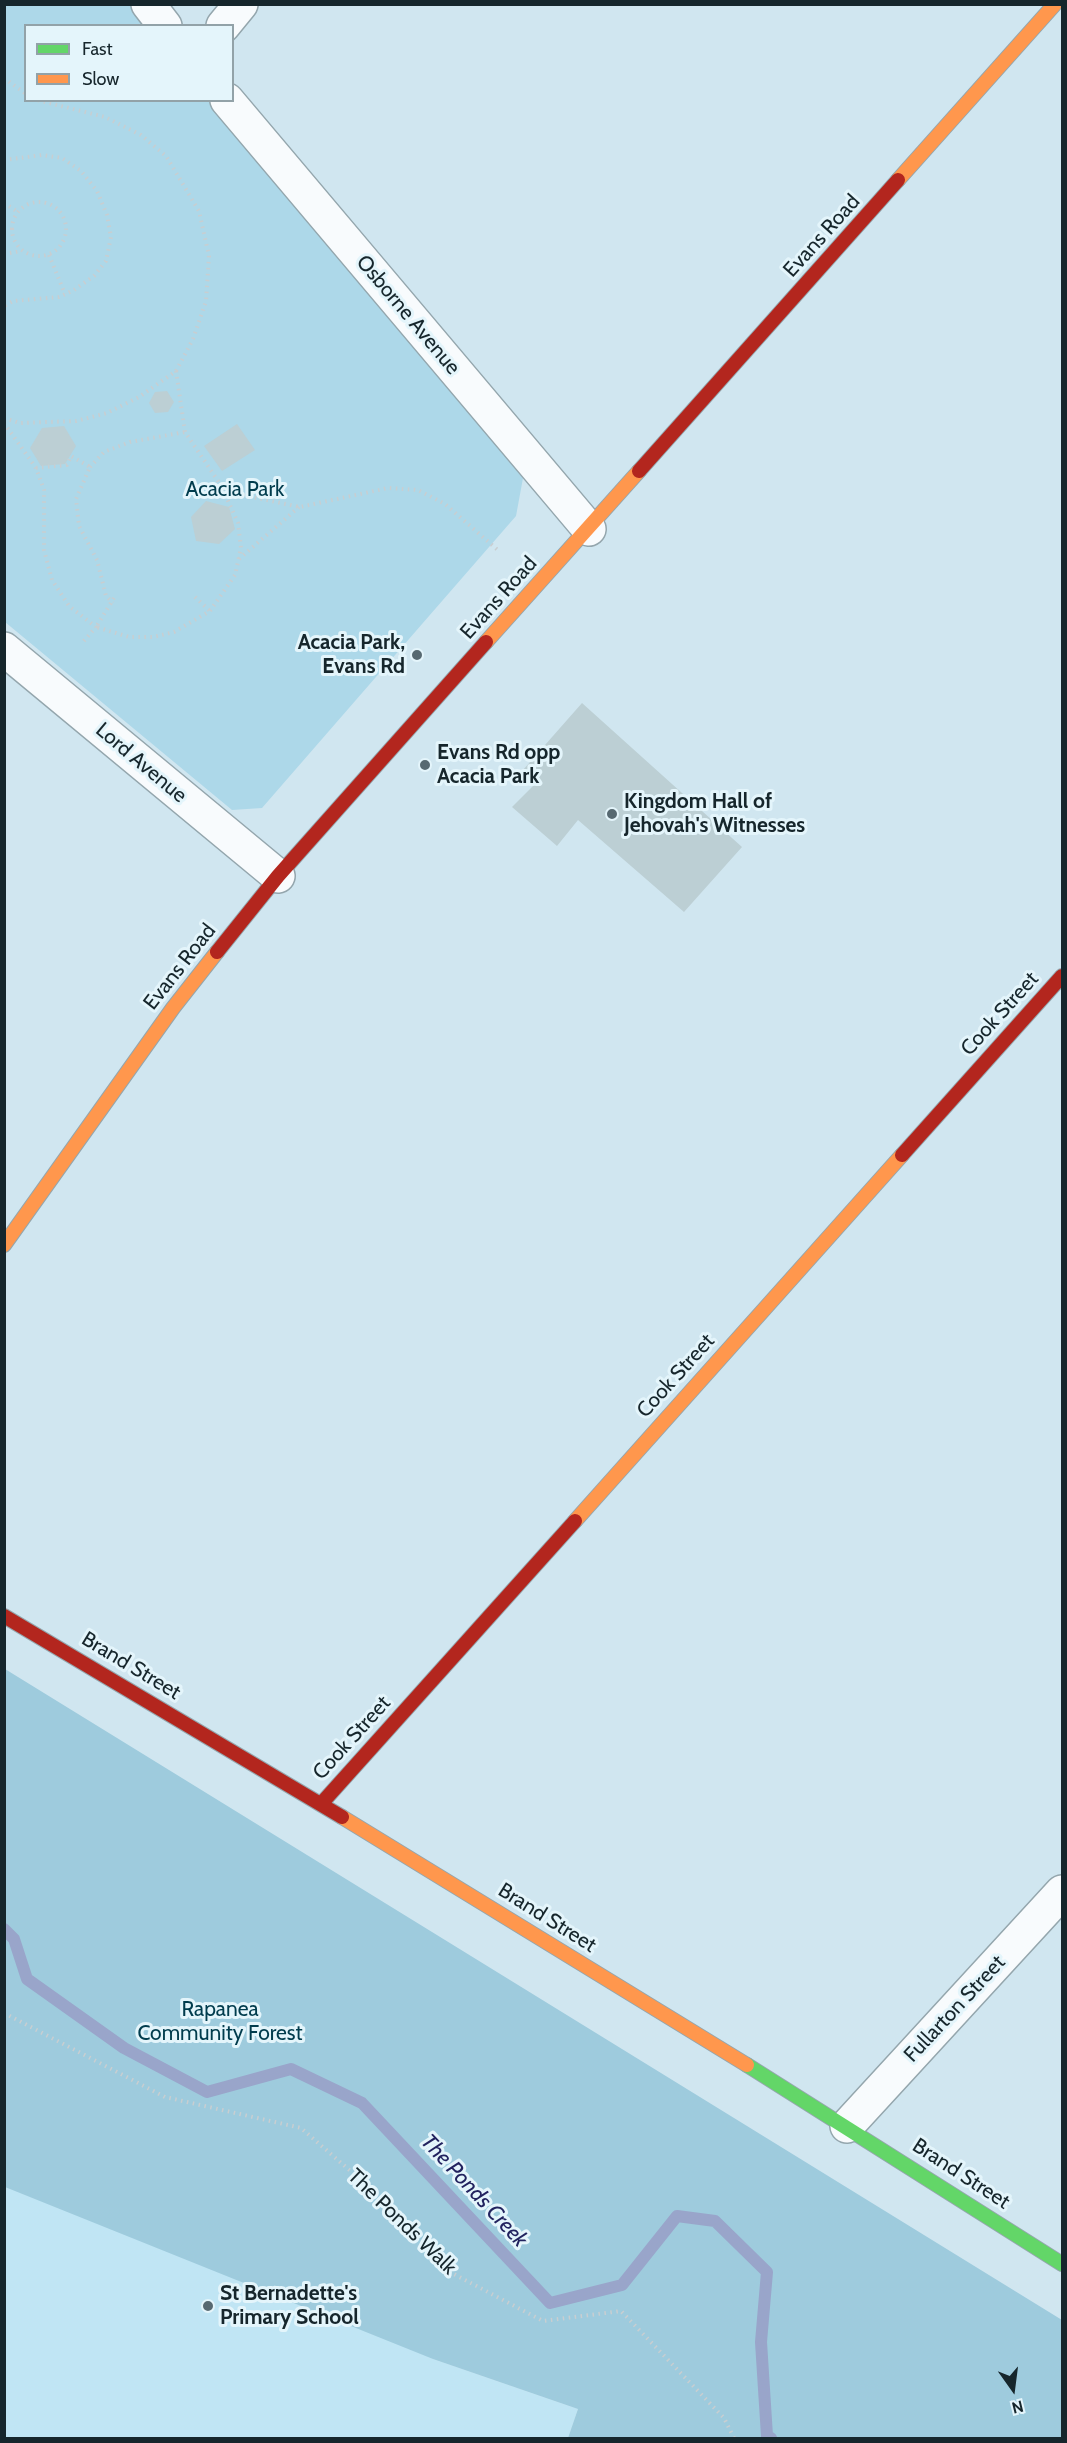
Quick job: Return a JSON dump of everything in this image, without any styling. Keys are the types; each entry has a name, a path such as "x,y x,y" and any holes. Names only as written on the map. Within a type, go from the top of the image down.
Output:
{"street":[{"path":"148,4 163,24"},
{"path":"226,24 241,4"},
{"name":"Evans Road","path":"4,1245 173,1008 278,876 1055,4"},
{"name":"Osborne Avenue","path":"229,102 589,529"},
{"name":"Lord Avenue","path":"4,649 278,876"},
{"name":"Cook Street","path":"321,1804 1062,976"},
{"name":"Brand Street","path":"4,1616 321,1804 847,2126 1062,2264"},
{"name":"Fullarton Street","path":"847,2126 1062,1892"}],"path":[{"path":"4,78 24,93"},
{"path":"4,421 51,424 108,413 139,397 176,371 193,339 206,301 209,256 199,211 166,156 141,135 105,117 45,102"},
{"path":"4,160 42,154 62,158 81,171 97,191 107,215 111,237 106,261 94,276 64,294 13,301 4,306"},
{"path":"40,201 53,205 64,216 67,231 62,245 49,255 37,257 22,251 14,242 11,228 18,212 26,205 40,201"},
{"path":"4,203 18,212"},
{"path":"4,254 22,251"},
{"path":"49,255 64,294"},
{"path":"4,421 36,468 44,490 44,550 51,580 69,606 96,627 129,637 153,637 174,632 210,611 235,575 241,548 238,523 220,484 184,432 176,371"},
{"path":"83,642 113,601 106,596 97,560 79,526 76,499 90,467 104,452 130,442 184,432"},
{"path":"36,468 67,465 71,456 90,467"},
{"path":"220,484 242,495 300,507 388,488 418,490 445,504 500,552"},
{"path":"238,560 300,507"},
{"path":"195,597 210,611"},
{"name":"The Ponds Walk","path":"4,2013 165,2097 301,2128 401,2215 448,2271 543,2321 621,2311 724,2418 734,2439"}],"shaded area":[{"name":"St Bernadette's Primary School","path":"4,2088 433,2359 578,2409 568,2438 5,2438"}],"green space":[{"name":"Acacia Park","path":"4,5 131,5 148,24 24,24 24,102 212,102 523,478 516,516 262,808 232,810 5,622"},
{"name":"Rapanea Community Forest","path":"5,1669 1062,2320 1062,2438 568,2438 578,2409 433,2359 5,2187"}],"building":[{"path":"167,391 174,402 168,412 155,413 149,403 155,392"},
{"path":"237,424 255,450 222,471 204,446"},
{"path":"64,426 76,446 65,464 41,466 30,448 42,428"},
{"path":"206,501 229,507 235,529 219,544 196,541 191,517"},
{"name":"Kingdom Hall of Jehovah's Witnesses","path":"582,703 742,847 684,912 578,820 557,846 512,807 536,783 523,770"}],"waterway":[{"name":"The Ponds Creek","path":"4,1929 14,1939 27,1979 124,2048 207,2092 291,2069 362,2103 550,2303 622,2285 677,2216 715,2221 767,2272 761,2342 767,2436 771,2438"}],"traffic: fast":[{"path":"747,2065 1062,2264"}],"traffic: slow":[{"path":"898,180 1055,4"},
{"path":"486,642 639,471"},
{"path":"4,1245 173,1008 217,952"},
{"path":"575,1521 902,1155"},
{"path":"342,1817 747,2065"}],"traffic: jam":[{"path":"639,471 898,180"},
{"path":"217,952 278,876 486,642"},
{"path":"902,1155 1062,976"},
{"path":"321,1804 575,1521"},
{"path":"4,1616 342,1817"}],"place":[{"name":"Acacia Park, Evans Rd","path":"417,655"},
{"name":"Evans Rd opp Acacia Park","path":"425,765"},
{"name":"Kingdom Hall of Jehovah's Witnesses","path":"612,814"},
{"name":"St Bernadette's Primary School","path":"208,2306"}]}
